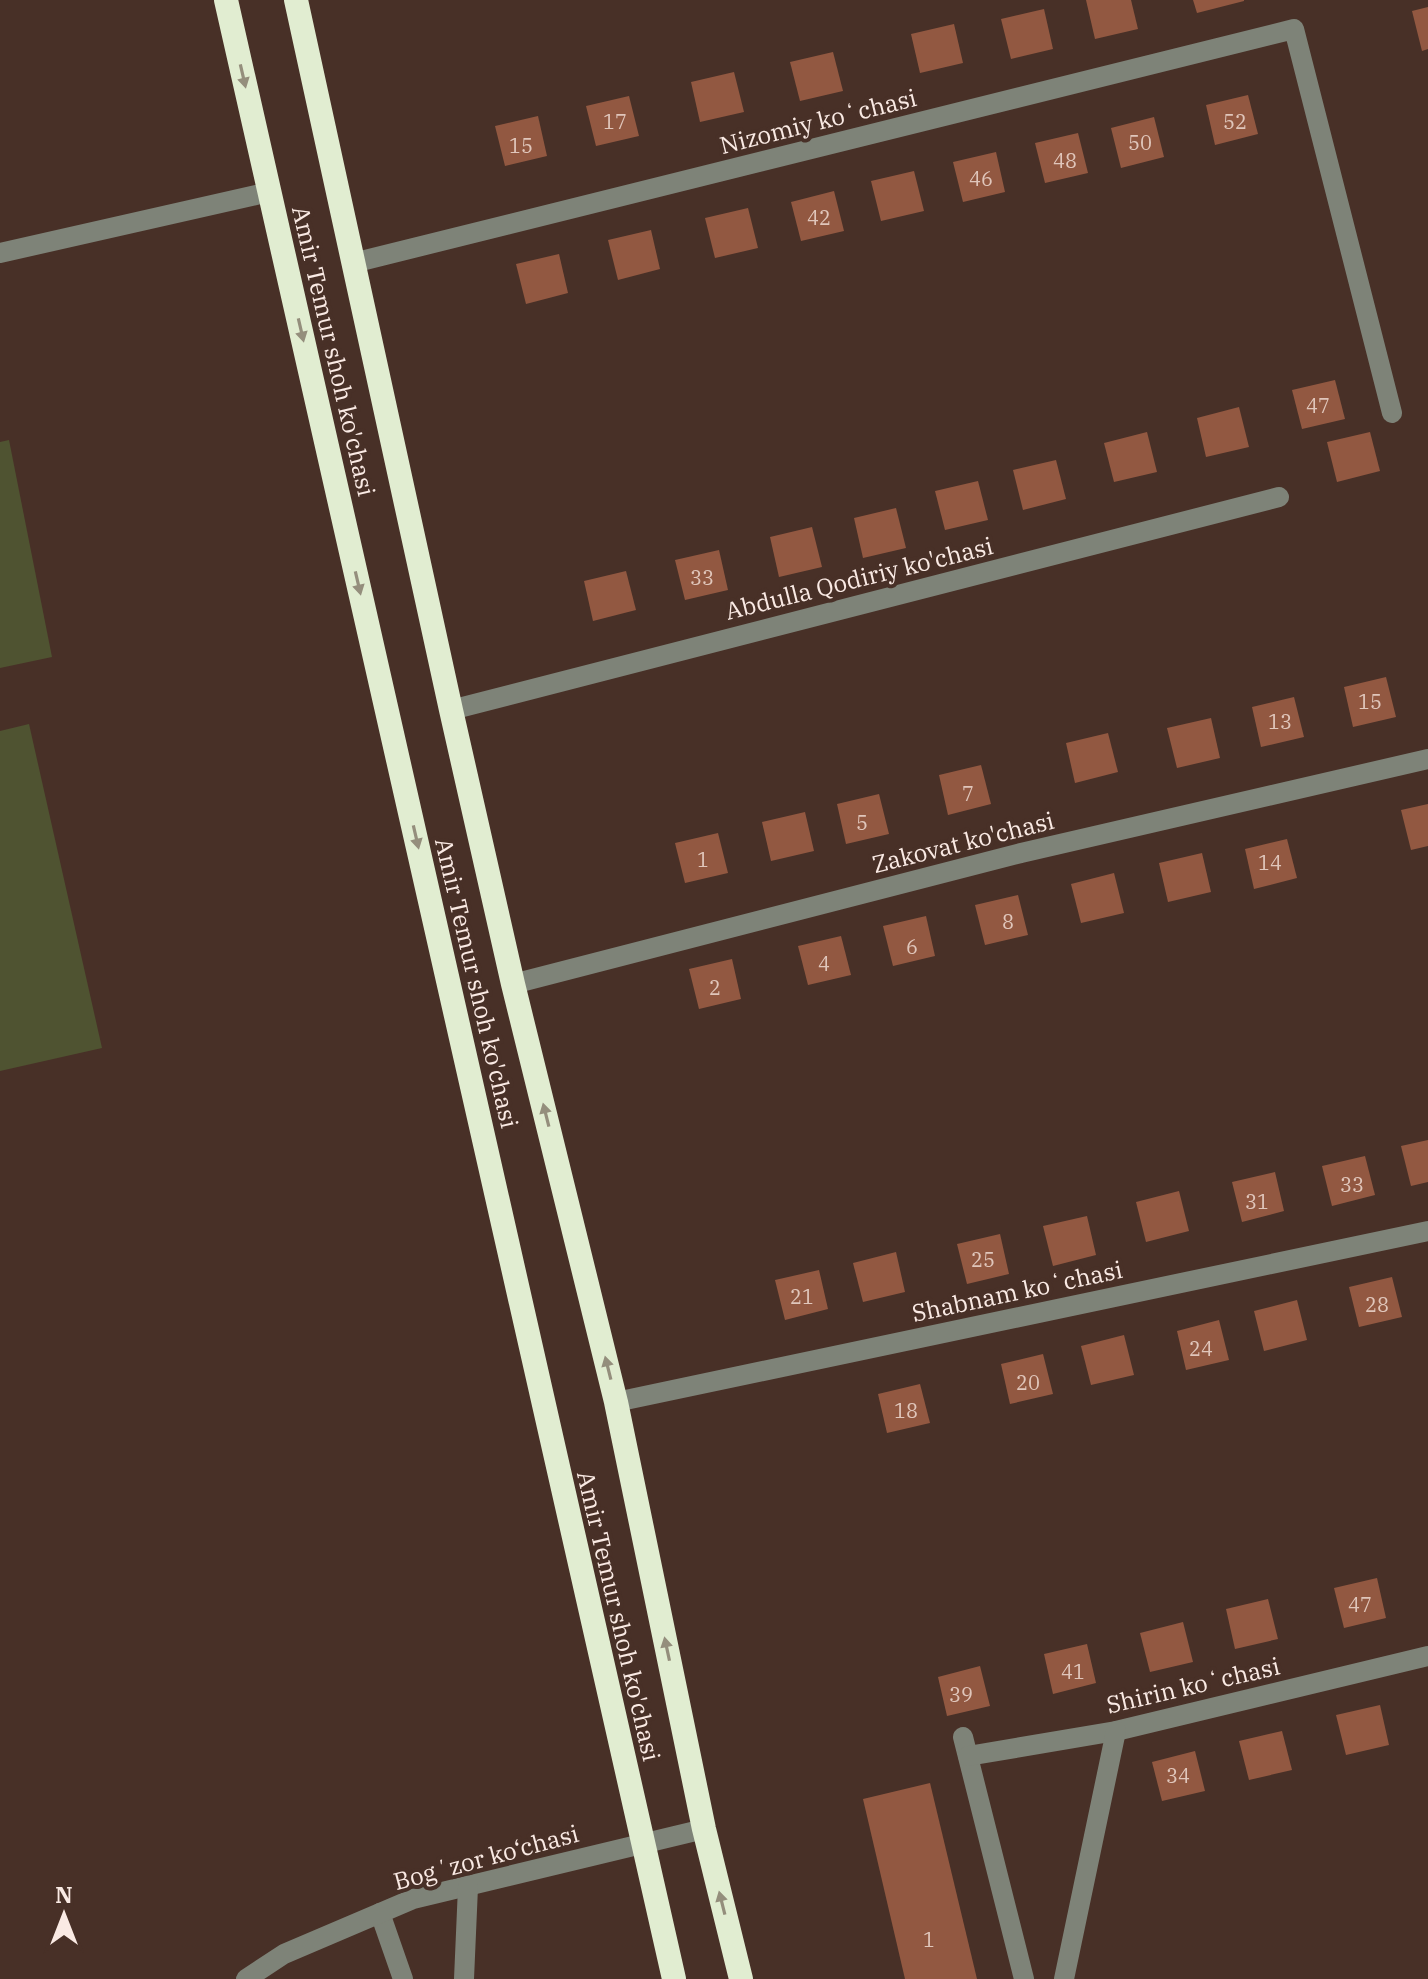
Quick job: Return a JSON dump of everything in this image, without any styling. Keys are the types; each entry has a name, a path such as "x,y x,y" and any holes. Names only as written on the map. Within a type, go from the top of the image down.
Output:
{"highway":[{"name":"Amir Temur shoh ko'chasi","path":"226,0 674,1979"},
{"name":"Amir Temur shoh ko'chasi","path":"296,0 513,984 616,1402 704,1829 741,1979"}],"street":[{"name":"Nizomiy koʻchasi","path":"353,263 1294,29 1392,413"},
{"path":"0,253 269,192"},
{"name":"Abdulla Qodiriy ko'chasi","path":"451,710 1279,497"},
{"name":"Zakovat ko'chasi","path":"513,984 1021,853 1428,759"},
{"name":"Shabnam koʻchasi","path":"616,1402 1428,1231"},
{"name":"Shirin koʻchasi","path":"1024,1979 965,1746 1116,1731 1428,1656"},
{"path":"1064,1979 1116,1731"},
{"name":"Bogʼzor ko‘chasi","path":"246,1979 284,1954 413,1899 704,1829"},
{"path":"464,1979 468,1887"},
{"path":"380,1913 403,1979"}],"green space":[{"path":"9,440 52,657 0,668 0,442"},
{"path":"29,724 102,1048 0,1071 0,731"}],"building":[{"path":"1086,0 1131,0 1138,29 1095,39"},
{"path":"1193,0 1244,0 1244,1 1197,13"},
{"path":"1428,7 1428,49 1422,51 1412,11"},
{"path":"1044,9 1053,49 1011,59 1001,19"},
{"path":"954,24 963,63 920,73 911,34"},
{"path":"833,52 843,91 800,101 790,62"},
{"path":"734,72 744,112 700,122 691,82"},
{"path":"1248,95 1258,134 1215,145 1206,105"},
{"path":"629,96 639,136 596,146 586,106"},
{"path":"538,116 547,156 505,166 495,126"},
{"path":"1154,117 1164,157 1121,168 1111,128"},
{"path":"1078,133 1088,173 1045,183 1035,143"},
{"path":"996,152 1005,192 963,202 953,162"},
{"path":"914,171 924,211 881,221 871,181"},
{"path":"834,191 844,231 801,241 791,202"},
{"path":"748,208 758,248 715,258 705,218"},
{"path":"651,230 660,269 618,280 608,240"},
{"path":"559,254 568,293 526,304 516,264"},
{"path":"1335,380 1345,419 1302,429 1292,390"},
{"path":"1239,407 1249,447 1206,457 1197,418"},
{"path":"1147,432 1157,472 1114,482 1104,443"},
{"path":"1370,432 1380,471 1337,482 1327,442"},
{"path":"1056,460 1066,499 1023,510 1013,470"},
{"path":"978,481 988,520 945,530 935,491"},
{"path":"896,508 906,548 863,558 854,518"},
{"path":"812,527 822,567 779,577 770,537"},
{"path":"719,550 728,590 685,600 675,560"},
{"path":"626,571 636,610 593,621 584,581"},
{"path":"1386,677 1396,717 1353,727 1344,687"},
{"path":"1294,697 1304,737 1261,747 1252,707"},
{"path":"1211,718 1220,758 1177,768 1167,728"},
{"path":"1108,733 1118,772 1075,783 1066,743"},
{"path":"981,765 991,804 948,815 939,775"},
{"path":"879,794 889,834 846,844 837,804"},
{"path":"1428,804 1428,846 1411,850 1401,810"},
{"path":"805,812 814,851 771,861 762,822"},
{"path":"718,833 728,873 685,883 675,843"},
{"path":"1287,839 1297,878 1254,889 1245,849"},
{"path":"1202,853 1211,892 1168,902 1159,863"},
{"path":"1114,873 1124,913 1081,923 1071,884"},
{"path":"1018,895 1028,935 985,945 975,905"},
{"path":"926,916 935,956 893,966 883,926"},
{"path":"841,936 851,975 808,985 798,946"},
{"path":"732,959 741,999 699,1009 689,969"},
{"path":"1428,1140 1428,1182 1411,1186 1401,1146"},
{"path":"1365,1156 1375,1195 1332,1206 1322,1166"},
{"path":"1275,1172 1284,1211 1242,1222 1232,1182"},
{"path":"1179,1191 1189,1231 1146,1242 1136,1202"},
{"path":"1087,1216 1096,1255 1053,1266 1043,1226"},
{"path":"1000,1234 1009,1274 967,1284 957,1244"},
{"path":"896,1252 905,1292 863,1302 853,1263"},
{"path":"819,1270 828,1309 785,1320 775,1280"},
{"path":"1392,1277 1402,1317 1359,1327 1349,1287"},
{"path":"1297,1300 1307,1340 1264,1351 1254,1311"},
{"path":"1219,1320 1229,1360 1186,1370 1177,1331"},
{"path":"1124,1335 1134,1375 1091,1385 1081,1346"},
{"path":"1043,1354 1053,1394 1010,1404 1001,1364"},
{"path":"920,1384 930,1423 887,1433 878,1394"},
{"path":"1377,1578 1386,1618 1344,1628 1334,1588"},
{"path":"1268,1599 1278,1639 1235,1649 1226,1609"},
{"path":"1183,1622 1193,1662 1150,1672 1140,1633"},
{"path":"1087,1644 1096,1683 1053,1694 1044,1654"},
{"path":"980,1666 990,1706 947,1716 938,1677"},
{"path":"1380,1705 1389,1745 1346,1755 1336,1715"},
{"path":"1282,1731 1292,1770 1249,1780 1239,1741"},
{"path":"1195,1751 1205,1791 1162,1801 1152,1762"},
{"path":"930,1783 977,1979 905,1979 863,1799"}]}
